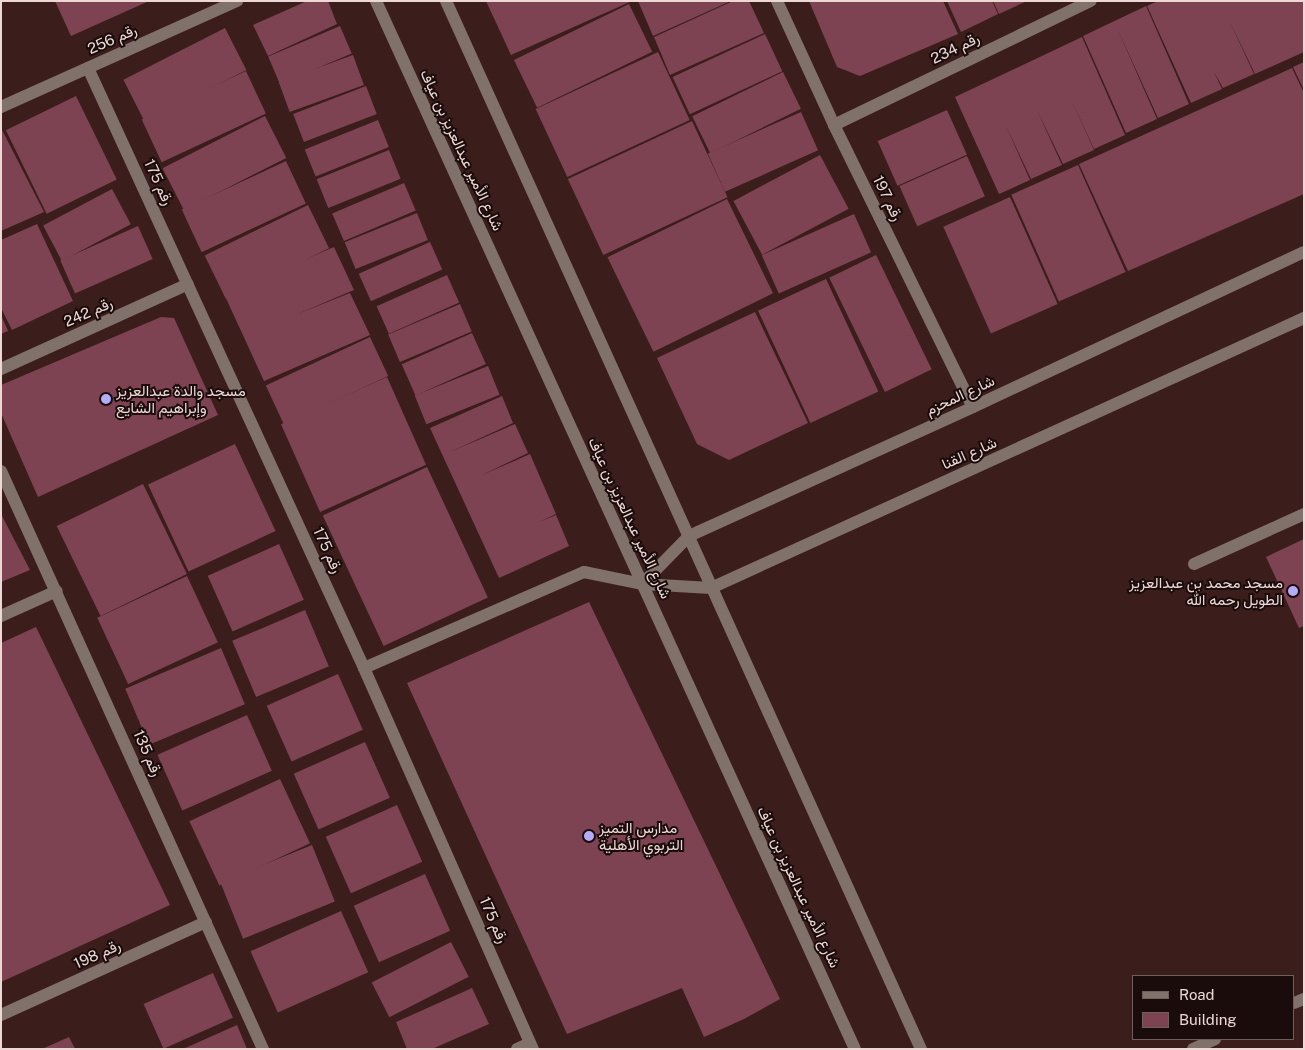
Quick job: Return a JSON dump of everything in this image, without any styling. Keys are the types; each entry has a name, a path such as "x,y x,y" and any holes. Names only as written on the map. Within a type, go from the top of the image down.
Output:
{"street":[{"name":"رقم 256","path":"1,108 236,1"},
{"name":"شارع الأمير عبدالعزيز بن عياف","path":"376,1 855,1049"},
{"path":"446,1 921,1049"},
{"name":"رقم 197","path":"777,1 834,125 974,407"},
{"name":"رقم 234","path":"834,125 1091,1"},
{"name":"رقم 175","path":"88,68 364,668 532,1046"},
{"name":"شارع المحزم","path":"642,584 689,536 974,407 1304,252"},
{"name":"رقم 242","path":"1,369 188,284"},
{"name":"شارع القنا","path":"364,668 584,572 642,584 711,588 1304,318"},
{"name":"رقم 135","path":"1,471 263,1049"},
{"path":"1194,564 1304,514"},
{"path":"1,616 57,591"},
{"name":"رقم 198","path":"1,1015 206,922"},
{"path":"1193,1049 1213,1040"},
{"path":"517,1049 532,1046"}],"building":[{"path":"55,1 149,1 71,36"},
{"path":"307,1 328,1 337,24 268,56 253,25"},
{"path":"486,1 632,1 511,55"},
{"path":"638,1 731,1 653,36"},
{"path":"733,1 749,1 764,33 670,75 654,37"},
{"path":"809,1 943,1 958,34 860,76 837,67"},
{"path":"947,1 992,1 998,14 961,32"},
{"path":"993,1 1027,1 999,14"},
{"path":"1158,1 1304,1 1304,52 1255,74 1229,20 1254,74 1223,88 1214,72 1222,89 1191,103 1147,6"},
{"path":"629,4 652,52 537,108 514,60"},
{"path":"1146,6 1189,104 1158,118 1117,28 1157,119 1126,133 1083,36"},
{"path":"340,26 352,54 280,84 268,56"},
{"path":"225,28 246,70 145,122 123,80"},
{"path":"765,34 782,71 690,114 673,77"},
{"path":"1082,37 1125,135 1094,149 1070,97 1094,150 1063,164 1037,110 1062,165 1031,179 1006,126 1030,180 999,194 955,97"},
{"path":"658,52 690,120 567,177 536,109"},
{"path":"353,55 364,85 290,112 279,82"},
{"path":"1304,62 1304,90 1293,67"},
{"path":"1292,68 1304,93 1304,194 1128,271 1079,164"},
{"path":"246,71 266,114 162,162 142,120"},
{"path":"783,72 801,109 710,153 692,116"},
{"path":"366,86 377,114 304,142 293,114"},
{"path":"76,96 117,180 47,214 6,130"},
{"path":"947,110 967,155 898,186 878,141"},
{"path":"801,112 818,150 725,192 708,153"},
{"path":"265,116 286,158 184,210 163,168"},
{"path":"378,120 389,147 316,176 305,150"},
{"path":"692,121 727,197 603,255 568,179"},
{"path":"1,128 44,212 1,231"},
{"path":"389,150 401,179 328,208 317,179"},
{"path":"820,155 849,209 762,255 733,201"},
{"path":"967,156 985,196 917,226 899,186"},
{"path":"286,161 306,204 202,252 182,210"},
{"path":"1078,165 1126,272 1059,302 1011,195"},
{"path":"404,183 416,211 344,241 332,213"},
{"path":"112,189 131,224 62,261 43,226"},
{"path":"1010,197 1058,304 991,334 943,227"},
{"path":"727,199 773,293 653,352 607,257"},
{"path":"308,205 329,248 226,299 205,255"},
{"path":"417,213 428,240 356,269 345,242"},
{"path":"854,214 871,252 779,293 762,255"},
{"path":"37,224 73,301 12,330 1,308 1,240"},
{"path":"138,226 153,259 75,293 60,261"},
{"path":"430,242 442,269 371,301 359,274"},
{"path":"334,247 354,290 295,315 350,293 370,335 264,381 224,294"},
{"path":"876,255 932,369 885,392 829,278"},
{"path":"447,275 459,302 389,334 377,306"},
{"path":"826,279 878,391 810,423 758,311"},
{"path":"460,304 472,332 400,362 388,334"},
{"path":"755,312 808,423 729,460 697,444 657,358"},
{"path":"1,315 8,331 1,334"},
{"name":"مسجد والدة عبدالعزيز وإبراهيم الشايع","path":"161,317 174,318 218,415 38,497 1,413 1,385"},
{"path":"472,333 486,364 415,395 402,364"},
{"path":"370,337 388,376 284,425 266,386"},
{"path":"488,366 500,395 426,424 415,396"},
{"path":"387,377 426,465 320,512 281,424"},
{"path":"502,396 513,423 450,452 515,424 528,453 482,475 530,454 556,514 539,522 556,515 569,546 499,578 430,428"},
{"path":"235,444 276,531 189,572 148,485"},
{"path":"427,467 488,598 384,646 323,516"},
{"path":"143,484 187,574 101,616 57,526"},
{"path":"1,514 30,570 1,582"},
{"name":"مسجد محمد بن عبدالعزيز الطويل رحمه الله","path":"1304,539 1304,626 1299,628 1266,557"},
{"path":"279,544 304,600 233,631 208,576"},
{"path":"187,576 218,642 128,684 97,618"},
{"name":"مدارس التميز التربوي الأهلية","path":"589,602 780,999 744,1019 704,1037 682,988 567,1034 407,683"},
{"path":"305,610 329,666 256,697 232,641"},
{"path":"36,627 170,905 1,982 1,643"},
{"path":"221,648 245,704 149,745 125,689"},
{"path":"338,674 363,730 292,761 267,706"},
{"path":"247,715 272,771 182,811 157,755"},
{"path":"365,742 390,798 319,829 294,774"},
{"path":"280,779 310,843 219,886 189,821"},
{"path":"397,805 422,862 351,893 326,837"},
{"path":"312,845 335,902 243,939 220,882"},
{"path":"425,874 450,931 379,962 354,906"},
{"path":"341,911 368,972 278,1012 251,951"},
{"path":"451,942 469,977 389,1017 372,982"},
{"path":"213,973 233,1018 164,1049 144,1004"},
{"path":"472,988 489,1024 432,1049 407,1049 396,1022"},
{"path":"237,1025 247,1049 183,1049"},
{"path":"69,1037 75,1049 42,1049"}],"place":[{"name":"مسجد والدة عبدالعزيز وإبراهيم الشايع","path":"106,399"},
{"name":"مسجد محمد بن عبدالعزيز الطويل رحمه الله","path":"1293,591"},
{"name":"مدارس التميز التربوي الأهلية","path":"589,836"}]}
